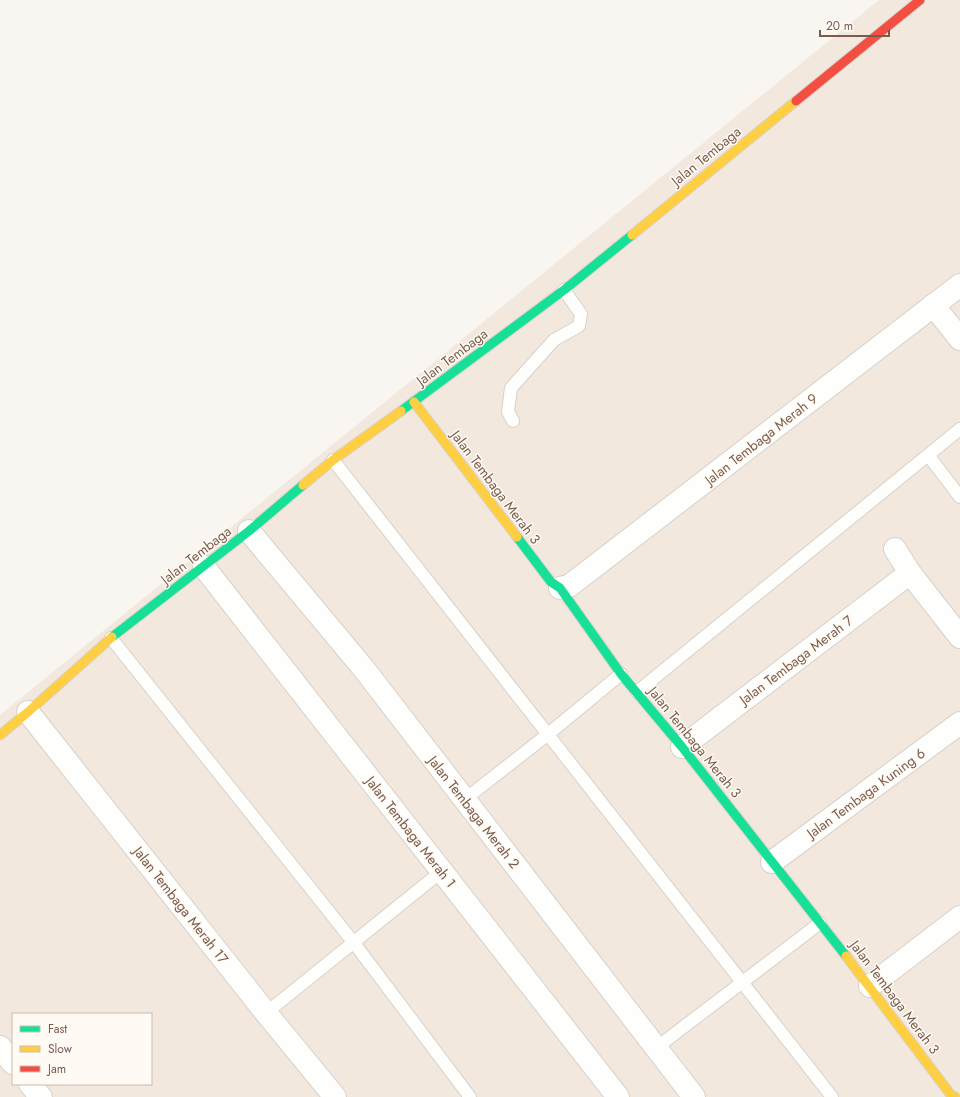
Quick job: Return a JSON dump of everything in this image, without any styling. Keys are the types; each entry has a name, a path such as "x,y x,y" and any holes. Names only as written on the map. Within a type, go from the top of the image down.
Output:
{"street":[{"name":"Jalan Tembaga","path":"0,736 111,638 249,531 333,460 414,402 564,290 920,0"},
{"name":"Jalan Tembaga Merah 9","path":"560,588 569,586 960,285"},
{"path":"933,305 960,339"},
{"name":"Jalan Tembaga Merah 3","path":"414,402 551,582 560,588 621,674 682,748 870,986 951,1095 955,1097"},
{"name":"Jalan Tembaga Merah 2","path":"249,531 364,669 694,1097"},
{"path":"895,549 910,573 960,637"},
{"name":"Jalan Tembaga Merah 1","path":"204,567 618,1097"},
{"name":"Jalan Tembaga Merah 7","path":"682,748 910,573"},
{"name":"Jalan Tembaga Merah 17","path":"28,712 266,1013 335,1097"},
{"name":"Jalan Tembaga Kuning 6","path":"772,862 960,723"},
{"path":"870,986 960,917"},
{"path":"0,1047 12,1062"},
{"path":"31,1085 40,1097"}],"lane":[{"path":"513,421 508,412 511,388 554,340 579,326 581,314 564,290"},
{"path":"637,692 960,429"},
{"path":"928,455 960,497"},
{"path":"333,460 832,1097"},
{"path":"111,638 354,943 470,1097"},
{"path":"464,800 547,735 621,674"},
{"path":"266,1013 442,871"},
{"path":"656,1048 820,923"}],"shaded area":[{"path":"879,0 960,0 960,1097 0,1097 0,715"}],"traffic: fast":[{"path":"401,411 564,290 632,235"},
{"path":"112,637 249,531 303,485"},
{"path":"517,537 551,582 560,588 621,674 682,747 846,956"}],"traffic: slow":[{"path":"632,235 796,101"},
{"path":"414,402 517,537"},
{"path":"303,485 333,460 401,411"},
{"path":"0,735 112,637"},
{"path":"846,956 951,1095 955,1097"}],"traffic: jam":[{"path":"796,101 920,0"}]}
